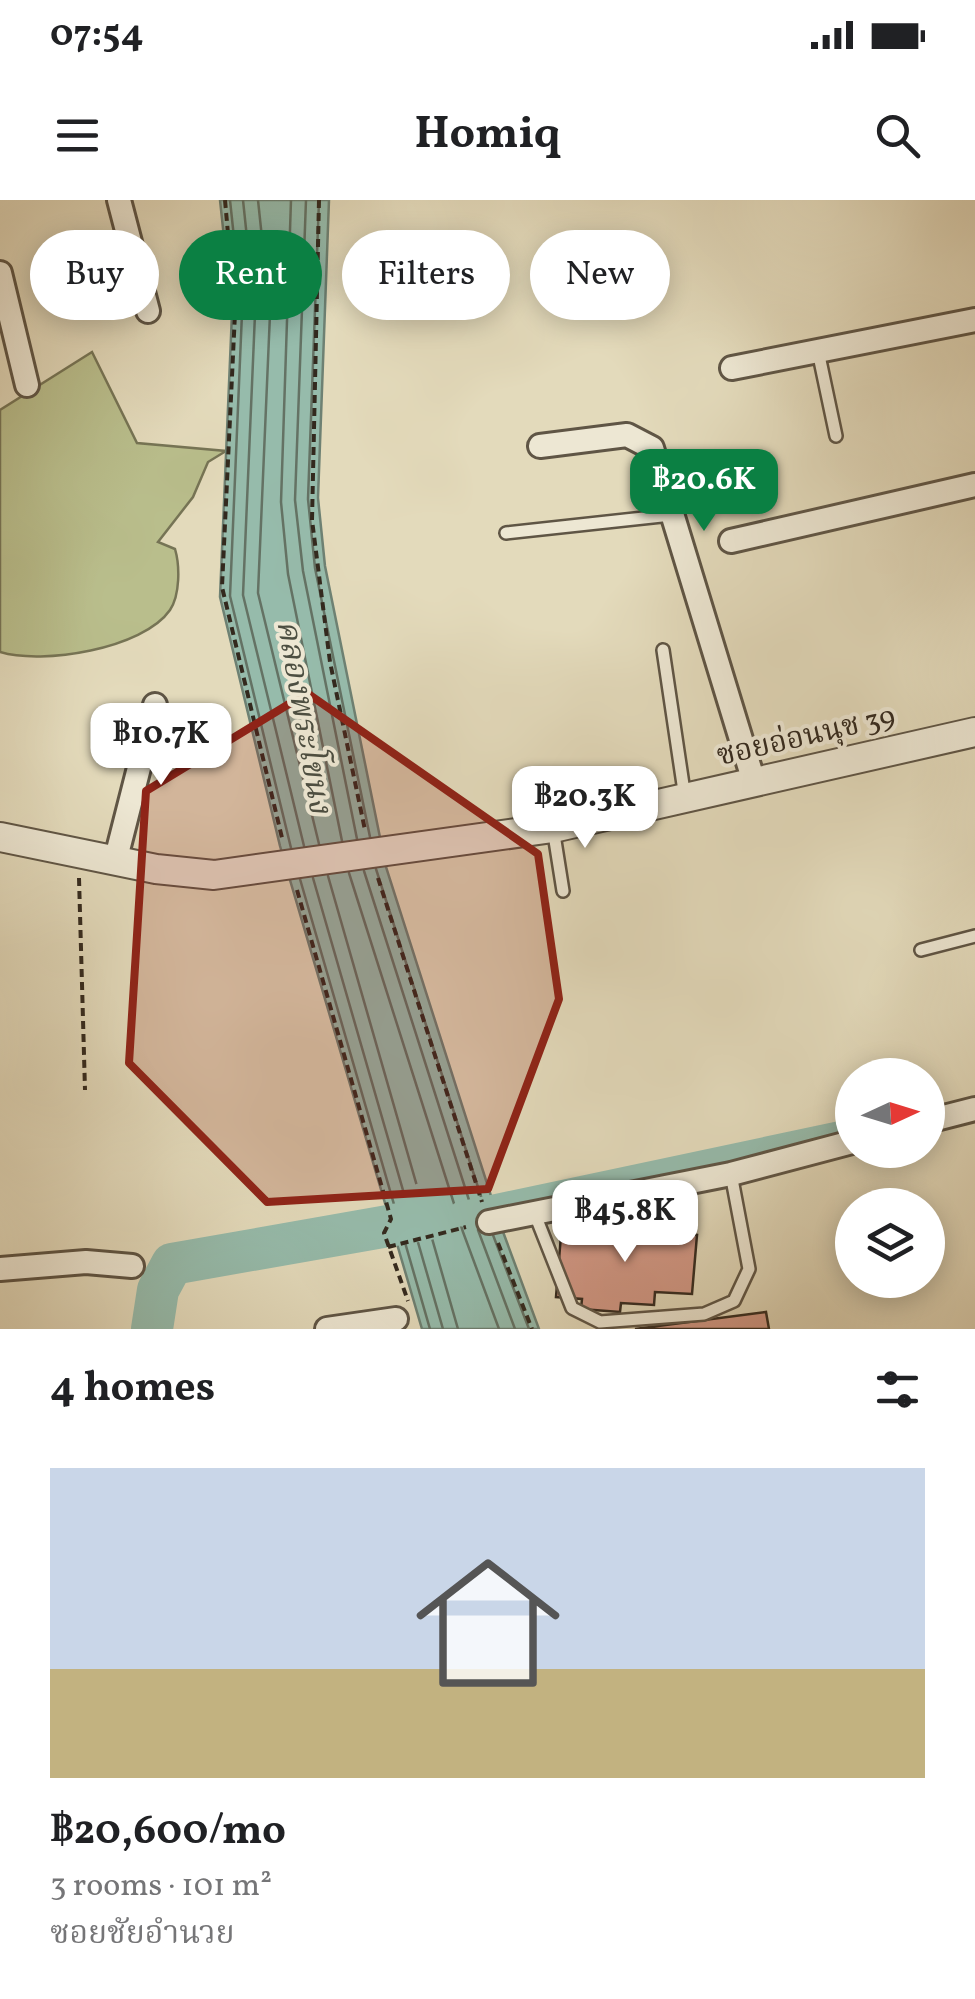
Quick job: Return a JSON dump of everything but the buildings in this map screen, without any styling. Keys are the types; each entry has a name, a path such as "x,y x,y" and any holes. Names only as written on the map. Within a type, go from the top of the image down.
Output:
{"street":[{"path":"119,200 127,230"},
{"path":"0,272 28,385"},
{"path":"732,368 975,320"},
{"path":"540,446 628,435 642,439 652,448 754,782"},
{"path":"731,542 975,485"},
{"path":"116,858 155,705"},
{"name":"ซอยอ่อนนุช 39","path":"0,837 156,869 214,875 553,828 975,732"},
{"path":"945,1117 975,1109"},
{"path":"487,1221 730,1174 835,1146"},
{"path":"0,1269 86,1262 132,1266"},
{"path":"328,1329 404,1316"}],"lane":[{"path":"818,351 836,436"},
{"path":"506,533 671,515"},
{"path":"663,650 685,798"},
{"path":"553,828 564,891"},
{"path":"921,950 975,936"},
{"path":"534,1212 572,1308 600,1322 704,1314 734,1301 749,1269 730,1174"}],"path":[{"path":"225,200 236,313 222,587 285,851"},
{"path":"318,200 312,520 330,662 366,836"},
{"path":"78,853 85,1090"},
{"path":"375,868 432,1058 487,1221 532,1329"},
{"path":"296,888 391,1219 384,1233 404,1316"},
{"path":"390,1246 487,1221"}],"highlighted area":[{"path":"307,693 538,854 559,999 488,1189 267,1202 129,1063 146,791"}],"shaded area":[{"path":"92,352 137,443 226,451 208,462 193,497 158,542 175,549 178,580 173,604 157,624 115,644 65,655 18,656 0,652 0,410"}],"water":[{"name":"คลองพระโขนง","path":"220,200 329,200 318,498 325,566 386,867 499,1221 539,1329 422,1329 280,846 220,597 232,320 322,320 322,230 223,230"}],"waterway":[{"path":"461,1214 835,1135"},
{"path":"152,1329 158,1290 172,1264 428,1219 423,1204"}]}
